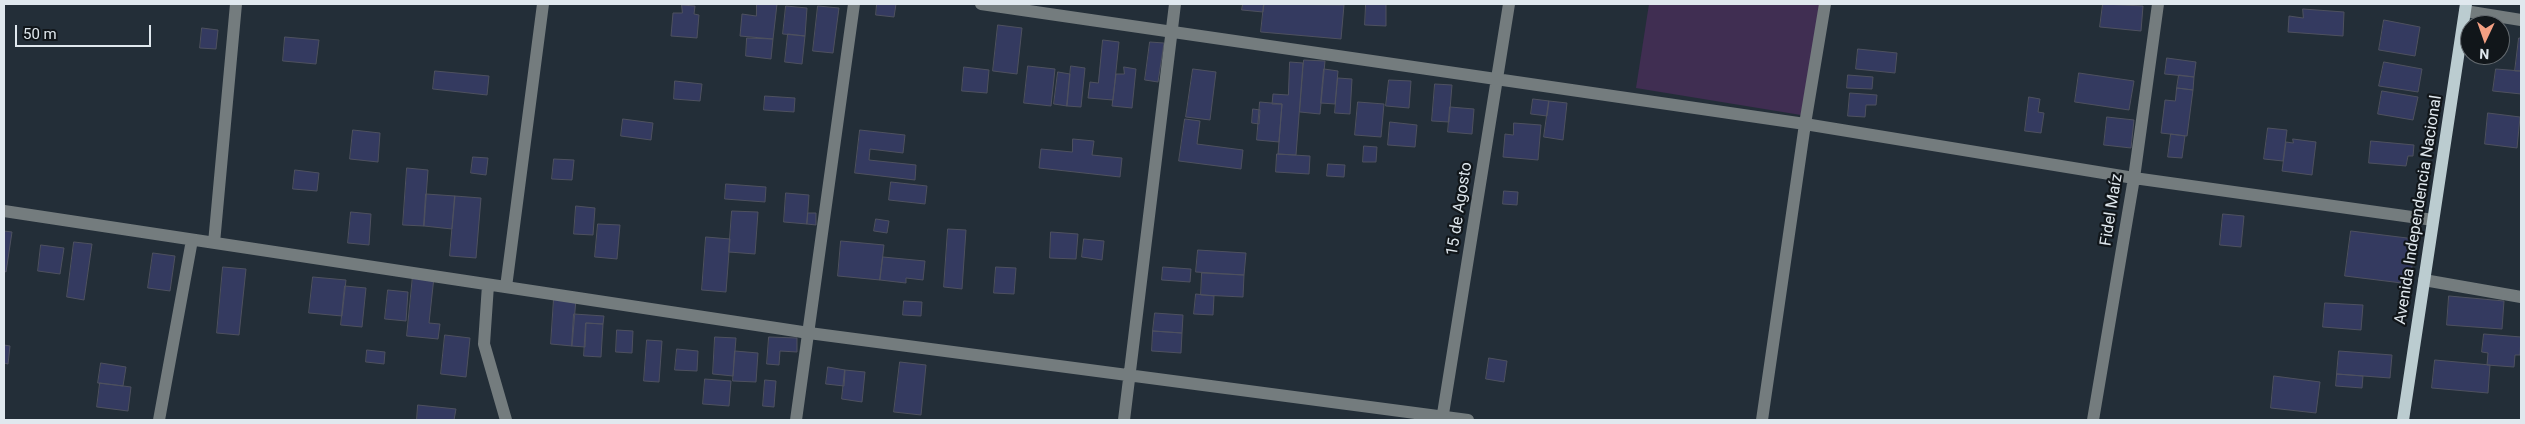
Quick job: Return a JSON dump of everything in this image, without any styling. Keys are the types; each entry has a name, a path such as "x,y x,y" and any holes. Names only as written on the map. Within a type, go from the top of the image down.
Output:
{"main road":[{"name":"Avenida Independencia Nacional","path":"2403,420 2466,7"}],"street":[{"path":"214,243 236,4"},
{"path":"506,287 543,4"},
{"path":"796,420 854,4"},
{"path":"981,4 1805,124 2134,178 2434,220"},
{"path":"1124,420 1171,31 1176,4"},
{"name":"15 de Agosto","path":"1442,419 1509,4"},
{"path":"1762,420 1805,124 1825,4"},
{"name":"Fidel Maíz","path":"2093,420 2134,178 2158,4"},
{"path":"2466,7 2521,20"},
{"path":"4,211 809,333 1442,419 1468,420"},
{"path":"159,420 192,240"},
{"path":"2424,280 2521,297"},
{"path":"488,285 484,344 506,420"}],"shaded area":[{"path":"1649,4 1820,4 1801,115 1636,88"}],"building":[{"path":"757,4 777,4 773,39 740,36 742,14 756,16"},
{"path":"877,4 896,4 894,17 876,15"},
{"path":"1243,4 1264,4 1263,12 1242,10"},
{"path":"1264,4 1344,5 1341,39 1261,32"},
{"path":"1366,4 1386,4 1386,26 1365,25"},
{"path":"2103,4 2143,6 2141,31 2100,27"},
{"path":"682,5 695,6 694,14 699,15 697,38 671,36 673,13 682,13"},
{"path":"786,6 807,8 805,36 783,34"},
{"path":"818,6 839,8 833,53 813,51"},
{"path":"2303,9 2344,12 2343,36 2288,32 2289,16 2303,18"},
{"path":"2384,20 2420,27 2415,56 2379,50"},
{"path":"998,25 1022,28 1017,74 993,71"},
{"path":"202,28 218,30 216,49 200,48"},
{"path":"788,34 805,36 802,64 785,62"},
{"path":"285,37 319,40 316,64 283,61"},
{"path":"747,38 773,39 771,59 746,56"},
{"path":"2519,38 2521,38 2521,71 2515,71"},
{"path":"1103,40 1119,42 1113,100 1088,98 1090,82 1098,83"},
{"path":"1150,42 1164,43 1158,82 1145,80"},
{"path":"1858,49 1897,53 1895,73 1856,69"},
{"path":"2167,58 2196,62 2194,77 2165,74"},
{"path":"1304,60 1325,61 1320,114 1300,112"},
{"path":"1290,62 1303,63 1296,155 1278,154 1282,104 1272,104 1273,94 1288,95"},
{"path":"2384,62 2422,69 2418,92 2379,86"},
{"path":"1028,66 1055,69 1051,106 1024,103"},
{"path":"1071,66 1085,68 1081,107 1067,106"},
{"path":"964,67 989,70 987,93 962,91"},
{"path":"1124,67 1136,69 1132,108 1112,106 1116,74 1124,74"},
{"path":"1193,69 1216,72 1210,120 1186,117"},
{"path":"1324,69 1338,71 1335,104 1321,103"},
{"path":"2496,69 2521,71 2521,94 2493,91"},
{"path":"435,71 489,76 487,95 433,89"},
{"path":"1058,72 1070,74 1067,106 1054,104"},
{"path":"2079,73 2134,81 2129,110 2075,102"},
{"path":"1848,75 1873,77 1872,89 1847,88"},
{"path":"2179,75 2194,77 2193,90 2177,88"},
{"path":"1338,78 1352,79 1350,114 1335,113"},
{"path":"1389,80 1411,81 1409,108 1386,106"},
{"path":"675,81 702,84 700,101 674,99"},
{"path":"1435,84 1452,85 1449,122 1432,121"},
{"path":"2177,88 2193,90 2187,136 2161,133 2165,100 2175,101"},
{"path":"2382,91 2418,97 2413,120 2378,114"},
{"path":"1850,93 1877,95 1876,105 1866,105 1865,117 1848,116"},
{"path":"765,96 795,98 794,112 764,110"},
{"path":"2029,97 2040,99 2038,112 2044,113 2041,133 2025,131"},
{"path":"1533,99 1549,101 1547,116 1531,114"},
{"path":"1549,101 1567,103 1563,140 1544,137"},
{"path":"1260,102 1282,104 1279,142 1257,140"},
{"path":"1358,102 1384,104 1381,137 1355,135"},
{"path":"1450,107 1474,109 1472,134 1448,132"},
{"path":"1253,109 1260,110 1259,124 1252,123"},
{"path":"2488,113 2520,117 2517,148 2485,144"},
{"path":"2107,117 2134,120 2131,148 2104,145"},
{"path":"623,119 653,123 651,140 621,136"},
{"path":"1185,119 1200,121 1197,144 1243,150 1241,169 1179,161"},
{"path":"1390,122 1417,125 1415,147 1388,145"},
{"path":"1514,123 1541,125 1538,160 1503,157 1505,134 1513,135"},
{"path":"2268,128 2287,130 2283,161 2264,159"},
{"path":"353,130 380,133 378,162 350,159"},
{"path":"860,130 905,135 903,153 870,149 869,160 916,165 915,180 855,173"},
{"path":"2171,134 2185,136 2182,158 2168,157"},
{"path":"1073,139 1094,141 1092,155 1122,158 1120,177 1039,168 1041,149 1072,152"},
{"path":"2293,139 2316,142 2312,175 2282,171 2286,142 2293,143"},
{"path":"2371,141 2414,145 2413,156 2408,156 2406,166 2369,163"},
{"path":"1364,146 1377,147 1376,162 1363,162"},
{"path":"1277,154 1310,156 1309,174 1276,172"},
{"path":"473,157 488,158 486,175 471,173"},
{"path":"554,159 574,160 572,180 552,179"},
{"path":"1328,164 1345,165 1344,177 1327,176"},
{"path":"407,168 428,170 424,226 403,225"},
{"path":"295,170 319,173 317,191 293,189"},
{"path":"891,182 927,186 925,204 889,200"},
{"path":"726,184 766,187 765,202 725,199"},
{"path":"1504,191 1518,192 1517,205 1503,204"},
{"path":"786,193 809,195 807,224 784,222"},
{"path":"426,194 455,196 452,229 424,226"},
{"path":"455,196 481,198 476,258 450,256"},
{"path":"576,206 595,208 593,235 574,234"},
{"path":"732,211 758,212 755,254 729,252"},
{"path":"351,212 371,214 369,245 348,243"},
{"path":"808,213 816,213 816,225 807,224"},
{"path":"2223,214 2244,216 2241,247 2220,245"},
{"path":"876,219 889,221 887,233 874,231"},
{"path":"598,224 620,225 617,259 595,257"},
{"path":"948,229 966,230 962,289 944,287"},
{"path":"4,231 12,232 6,272 4,271"},
{"path":"2351,231 2415,239 2410,284 2345,276"},
{"path":"1051,232 1078,234 1076,259 1050,258"},
{"path":"706,237 730,239 726,292 702,290"},
{"path":"1084,239 1104,241 1102,260 1082,257"},
{"path":"841,241 884,245 880,280 838,276"},
{"path":"74,242 92,244 84,300 67,297"},
{"path":"41,245 64,248 60,274 38,271"},
{"path":"1198,250 1246,253 1244,275 1196,272"},
{"path":"153,253 175,256 170,291 148,288"},
{"path":"883,257 925,261 923,280 906,278 906,283 880,280"},
{"path":"223,267 246,269 239,335 217,333"},
{"path":"996,267 1016,268 1014,294 994,293"},
{"path":"1163,267 1191,269 1190,282 1162,280"},
{"path":"1202,273 1244,275 1243,297 1201,295"},
{"path":"413,275 434,277 429,323 440,324 438,339 407,336"},
{"path":"313,277 346,280 342,316 309,313"},
{"path":"345,286 366,288 362,327 341,325"},
{"path":"388,290 408,292 406,321 385,319"},
{"path":"1196,294 1214,296 1213,315 1194,314"},
{"path":"2449,296 2504,301 2502,329 2447,325"},
{"path":"554,298 576,299 572,346 551,344"},
{"path":"904,301 922,302 921,316 903,315"},
{"path":"2325,303 2363,305 2361,330 2323,327"},
{"path":"1155,313 1183,315 1182,333 1153,331"},
{"path":"574,314 604,316 603,324 586,323 585,347 572,346"},
{"path":"586,323 603,324 601,357 584,356"},
{"path":"617,330 633,331 632,353 616,352"},
{"path":"1153,331 1182,333 1181,353 1152,351"},
{"path":"2484,334 2521,337 2520,355 2515,355 2514,367 2487,365 2488,353 2482,352"},
{"path":"445,335 470,338 466,377 441,374"},
{"path":"715,337 736,338 733,376 713,374"},
{"path":"769,337 797,338 797,352 780,351 779,365 767,364"},
{"path":"647,340 662,341 659,382 644,381"},
{"path":"4,345 10,346 8,364 4,363"},
{"path":"677,349 698,351 697,371 675,370"},
{"path":"367,350 385,352 384,364 366,362"},
{"path":"735,351 758,353 756,382 733,381"},
{"path":"2339,351 2392,355 2390,378 2337,374"},
{"path":"1489,358 1507,361 1504,382 1486,379"},
{"path":"2435,360 2490,365 2488,393 2432,388"},
{"path":"900,362 926,365 921,415 894,412"},
{"path":"101,363 126,367 123,386 98,383"},
{"path":"828,367 845,370 844,386 826,384"},
{"path":"845,370 865,372 862,402 842,399"},
{"path":"2337,374 2363,376 2362,388 2336,386"},
{"path":"2274,376 2320,382 2316,413 2271,408"},
{"path":"705,379 731,381 729,406 703,404"},
{"path":"765,380 776,381 774,407 763,406"},
{"path":"100,383 131,387 128,411 97,407"},
{"path":"418,405 456,409 454,420 417,420"}]}
